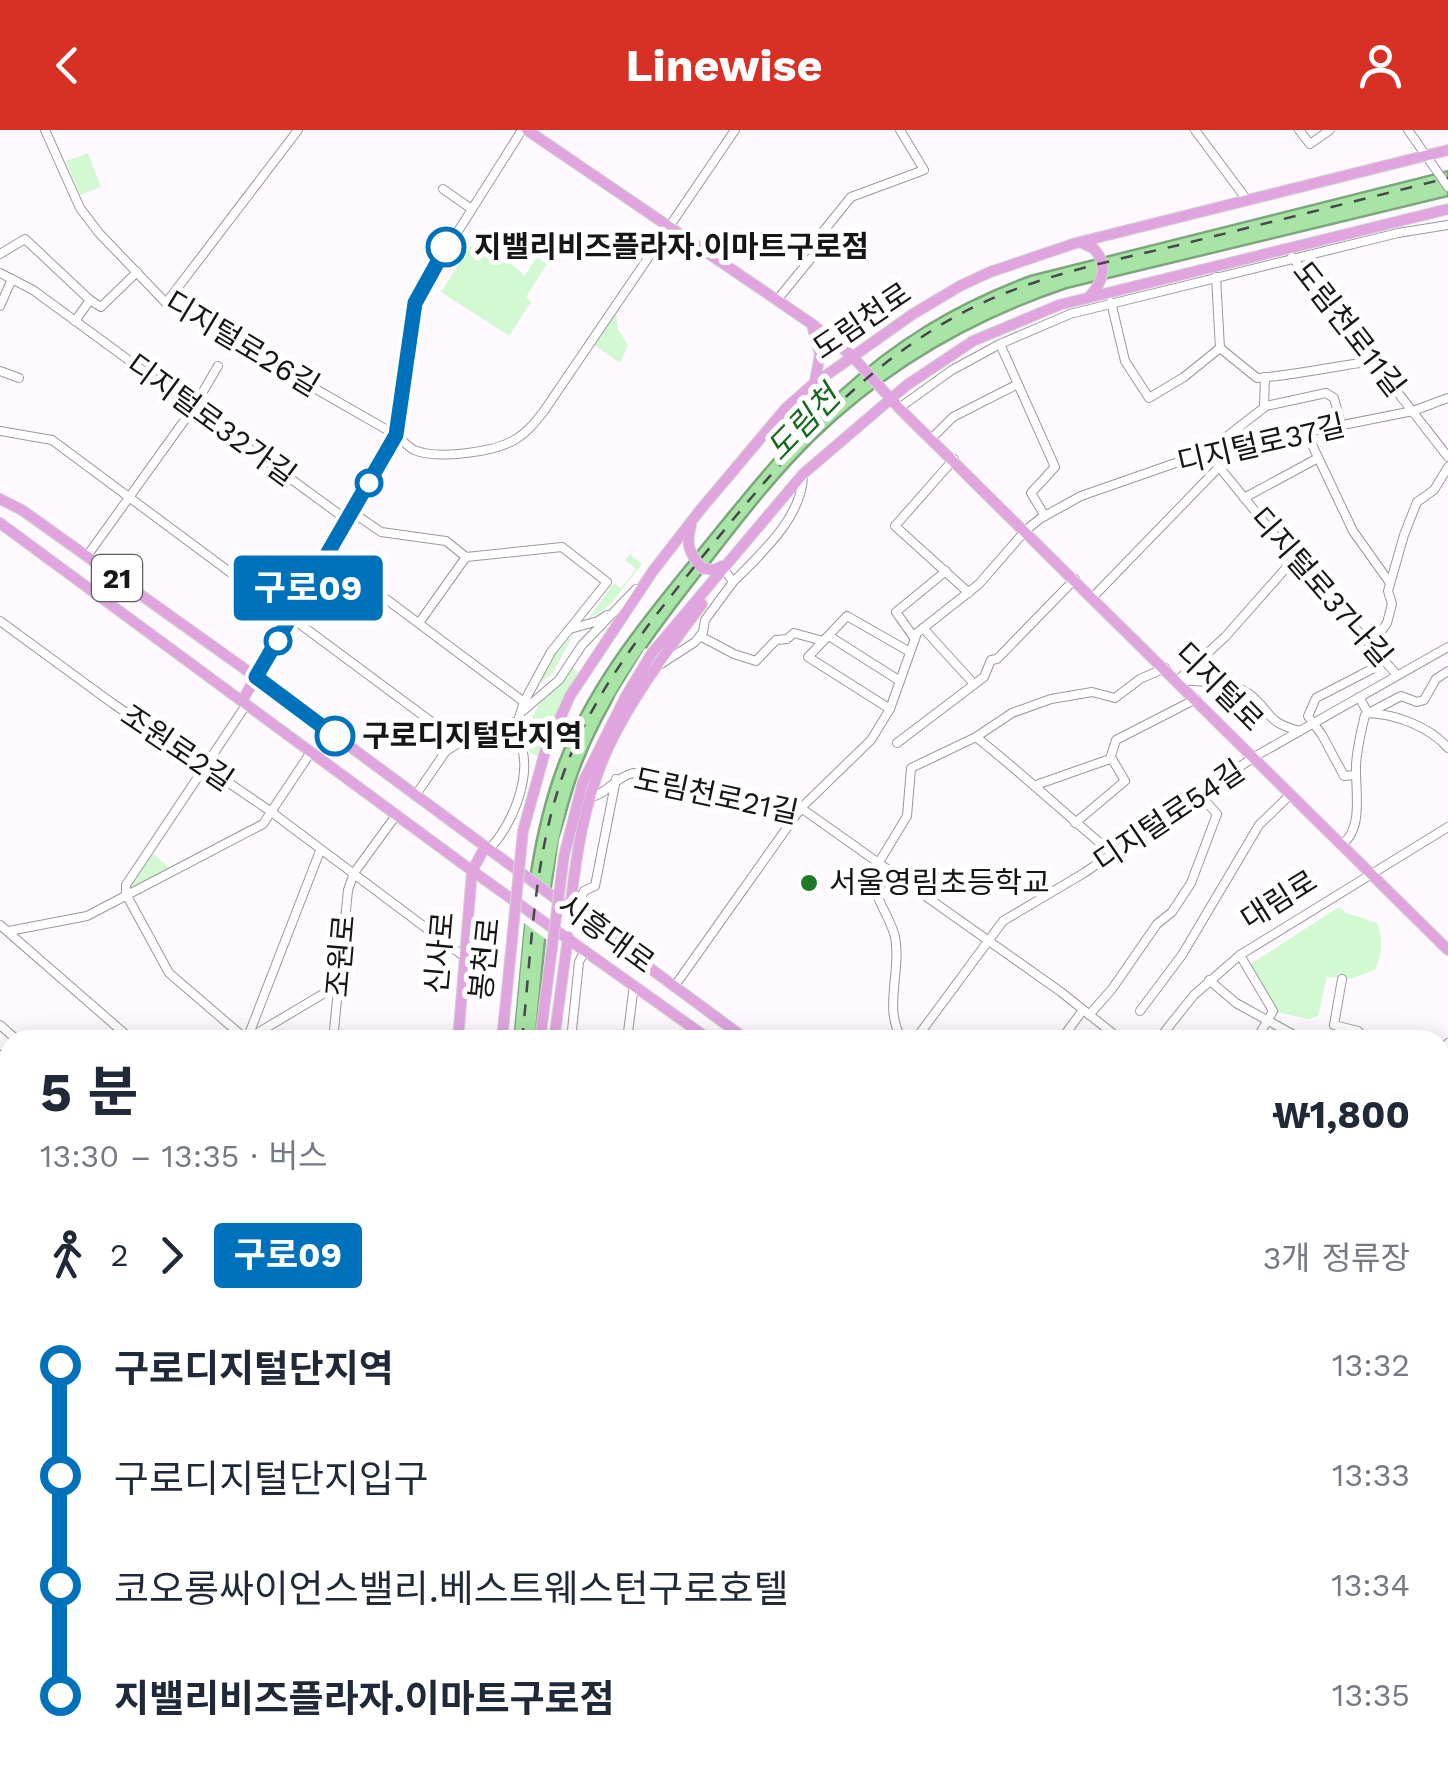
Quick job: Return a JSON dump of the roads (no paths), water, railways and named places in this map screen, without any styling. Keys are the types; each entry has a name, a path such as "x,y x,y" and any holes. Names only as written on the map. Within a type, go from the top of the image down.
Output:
{"main road":[{"path":"524,130 671,225 855,359"},
{"name":"도림천로","path":"518,883 523,832 545,752 570,696 653,571 776,420 811,386 960,286 990,272 1080,243 1448,150"},
{"path":"542,1030 576,854 609,746 655,668 768,515 803,474 887,395 972,341 1010,323 1091,295 1111,298 1288,248 1448,209"},
{"path":"1080,243 1099,254 1102,265 1103,277 1091,295"},
{"path":"811,386 820,364 812,324"},
{"name":"디지털로","path":"855,359 899,408 1448,950"},
{"path":"0,490 22,510"},
{"name":"시흥대로","path":"0,499 22,510 256,677 733,1030"},
{"path":"693,520 687,539 691,556 702,568 729,572"},
{"name":"시흥대로","path":"0,526 15,532 472,870 696,1030"},
{"path":"567,910 562,862 583,782 626,694 652,654 729,572"},
{"path":"244,703 256,677"},
{"path":"472,870 487,849"},
{"name":"신사로","path":"459,1030 472,870"},
{"name":"봉천로","path":"503,1030 518,883"},
{"path":"555,1030 563,934"}],"street":[{"name":"디지털로26길","path":"45,130 80,208 166,303 396,435 412,450 430,454 491,449 520,437 544,411 736,130"},
{"path":"166,303 298,130"},
{"path":"256,677 396,435 415,303 470,208 524,130"},
{"path":"778,300 813,256 822,233 850,197 924,170 900,130"},
{"path":"1211,130 1198,134 1247,200"},
{"path":"1298,130 1310,144 1330,130"},
{"path":"1408,130 1448,186"},
{"path":"443,189 470,208"},
{"path":"899,408 952,370 1000,344 1111,298 1448,225"},
{"path":"0,254 25,238 101,307 137,272"},
{"name":"도림천로11길","path":"1288,248 1448,457"},
{"name":"디지털로32가길","path":"0,273 74,320 350,516 382,532 446,542 466,557"},
{"path":"1216,277 1220,348 1257,378 1307,374 1326,367 1374,361"},
{"path":"0,306 12,279"},
{"path":"1111,298 1120,344 1148,398 1184,377 1220,348"},
{"path":"74,320 90,300"},
{"path":"1000,344 1055,466 1030,493 1045,516"},
{"path":"86,556 194,407 218,366"},
{"path":"0,371 18,378"},
{"path":"1264,407 1265,377"},
{"path":"932,438 953,417 1018,384"},
{"path":"1207,452 1264,407 1330,393 1341,425"},
{"name":"디지털로37길","path":"914,640 923,628 969,593 1026,530 1081,496 1207,452 1413,411 1448,398"},
{"path":"0,432 52,440 460,743"},
{"path":"1306,432 1353,531 1390,582"},
{"name":"디지털로37나길","path":"1207,452 1294,559 1397,675"},
{"path":"1244,498 1318,458"},
{"path":"954,460 895,526 969,593"},
{"path":"1093,597 1219,467"},
{"path":"1356,775 1344,776 1308,716 1316,698 1372,669 1372,644 1388,623 1392,604 1390,582 1417,502 1434,490 1448,467"},
{"path":"655,668 700,636 729,572 754,561 802,498 803,474"},
{"path":"415,796 446,751 518,721 552,652 607,582 562,547 466,557 419,623"},
{"path":"327,555 524,706"},
{"path":"1178,680 1225,637 1294,559"},
{"path":"524,706 559,680 582,645 653,571"},
{"path":"674,987 801,808 871,740 890,709 914,640 896,612 946,572"},
{"path":"897,743 984,678 991,660 998,659 1075,579"},
{"path":"570,628 598,621 626,600"},
{"path":"890,709 808,658 847,616 910,652"},
{"name":"조원로2길","path":"0,621 354,873"},
{"path":"923,628 974,684"},
{"path":"700,636 756,661 776,640 788,639 794,633 826,638 900,682"},
{"name":"디지털로54길","path":"922,1030 1003,922 1113,854 1254,757 1448,648"},
{"path":"878,864 907,816 911,768 976,737 1012,713 1051,699 1092,692 1115,698 1140,679 1165,668"},
{"path":"1444,674 1448,687"},
{"path":"1342,844 1350,839 1354,824 1360,732 1368,713 1400,696 1424,700 1444,674"},
{"path":"1178,680 1224,684 1245,691 1270,719 1300,730"},
{"path":"1358,697 1368,713"},
{"path":"1075,822 1124,781 1111,758 1116,740 1196,700"},
{"path":"236,1030 169,973 126,894 126,885 244,703"},
{"path":"1368,713 1408,722 1448,748"},
{"path":"487,849 507,824 518,794 525,755 517,738 492,730"},
{"path":"976,737 1113,854"},
{"path":"9,931 87,916 263,824 311,752"},
{"path":"1036,785 1111,758"},
{"name":"도림천로21길","path":"591,796 600,795 616,778 634,773 801,808 1108,1030"},
{"name":"시흥대로","path":"567,910 584,891 595,886 616,778"},
{"path":"1140,1011 1182,956 1260,825 1291,794"},
{"path":"1070,1030 1112,989 1191,883 1217,814 1200,795"},
{"name":"조원로","path":"334,1030 345,904 354,873 397,814"},
{"name":"대림로","path":"1166,1030 1209,980 1240,955 1448,827"},
{"path":"248,1030 320,851"},
{"path":"890,872 876,892 894,933 896,1030"},
{"name":"조원로","path":"354,873 466,958"},
{"path":"0,925 121,1030"},
{"path":"572,1030 578,962 585,950"},
{"path":"1240,955 1273,1011 1263,1030"},
{"path":"1342,979 1334,1025 1354,1030"},
{"path":"1209,980 1236,1003 1284,1030"},
{"path":"259,1030 338,985"},
{"path":"628,1030 634,985"}],"railway":[{"path":"523,1030 547,831 567,764 594,707 627,655 703,556 839,404 917,340 1008,292 1095,265 1448,178"}],"place":[{"name":"지밸리비즈플라자.이마트구로점","path":"446,247"},
{"name":"구로디지털단지역","path":"335,736"},
{"name":"서울영림초등학교","path":"809,883"}],"water label":[{"name":"도림천","path":"803,423"}]}
